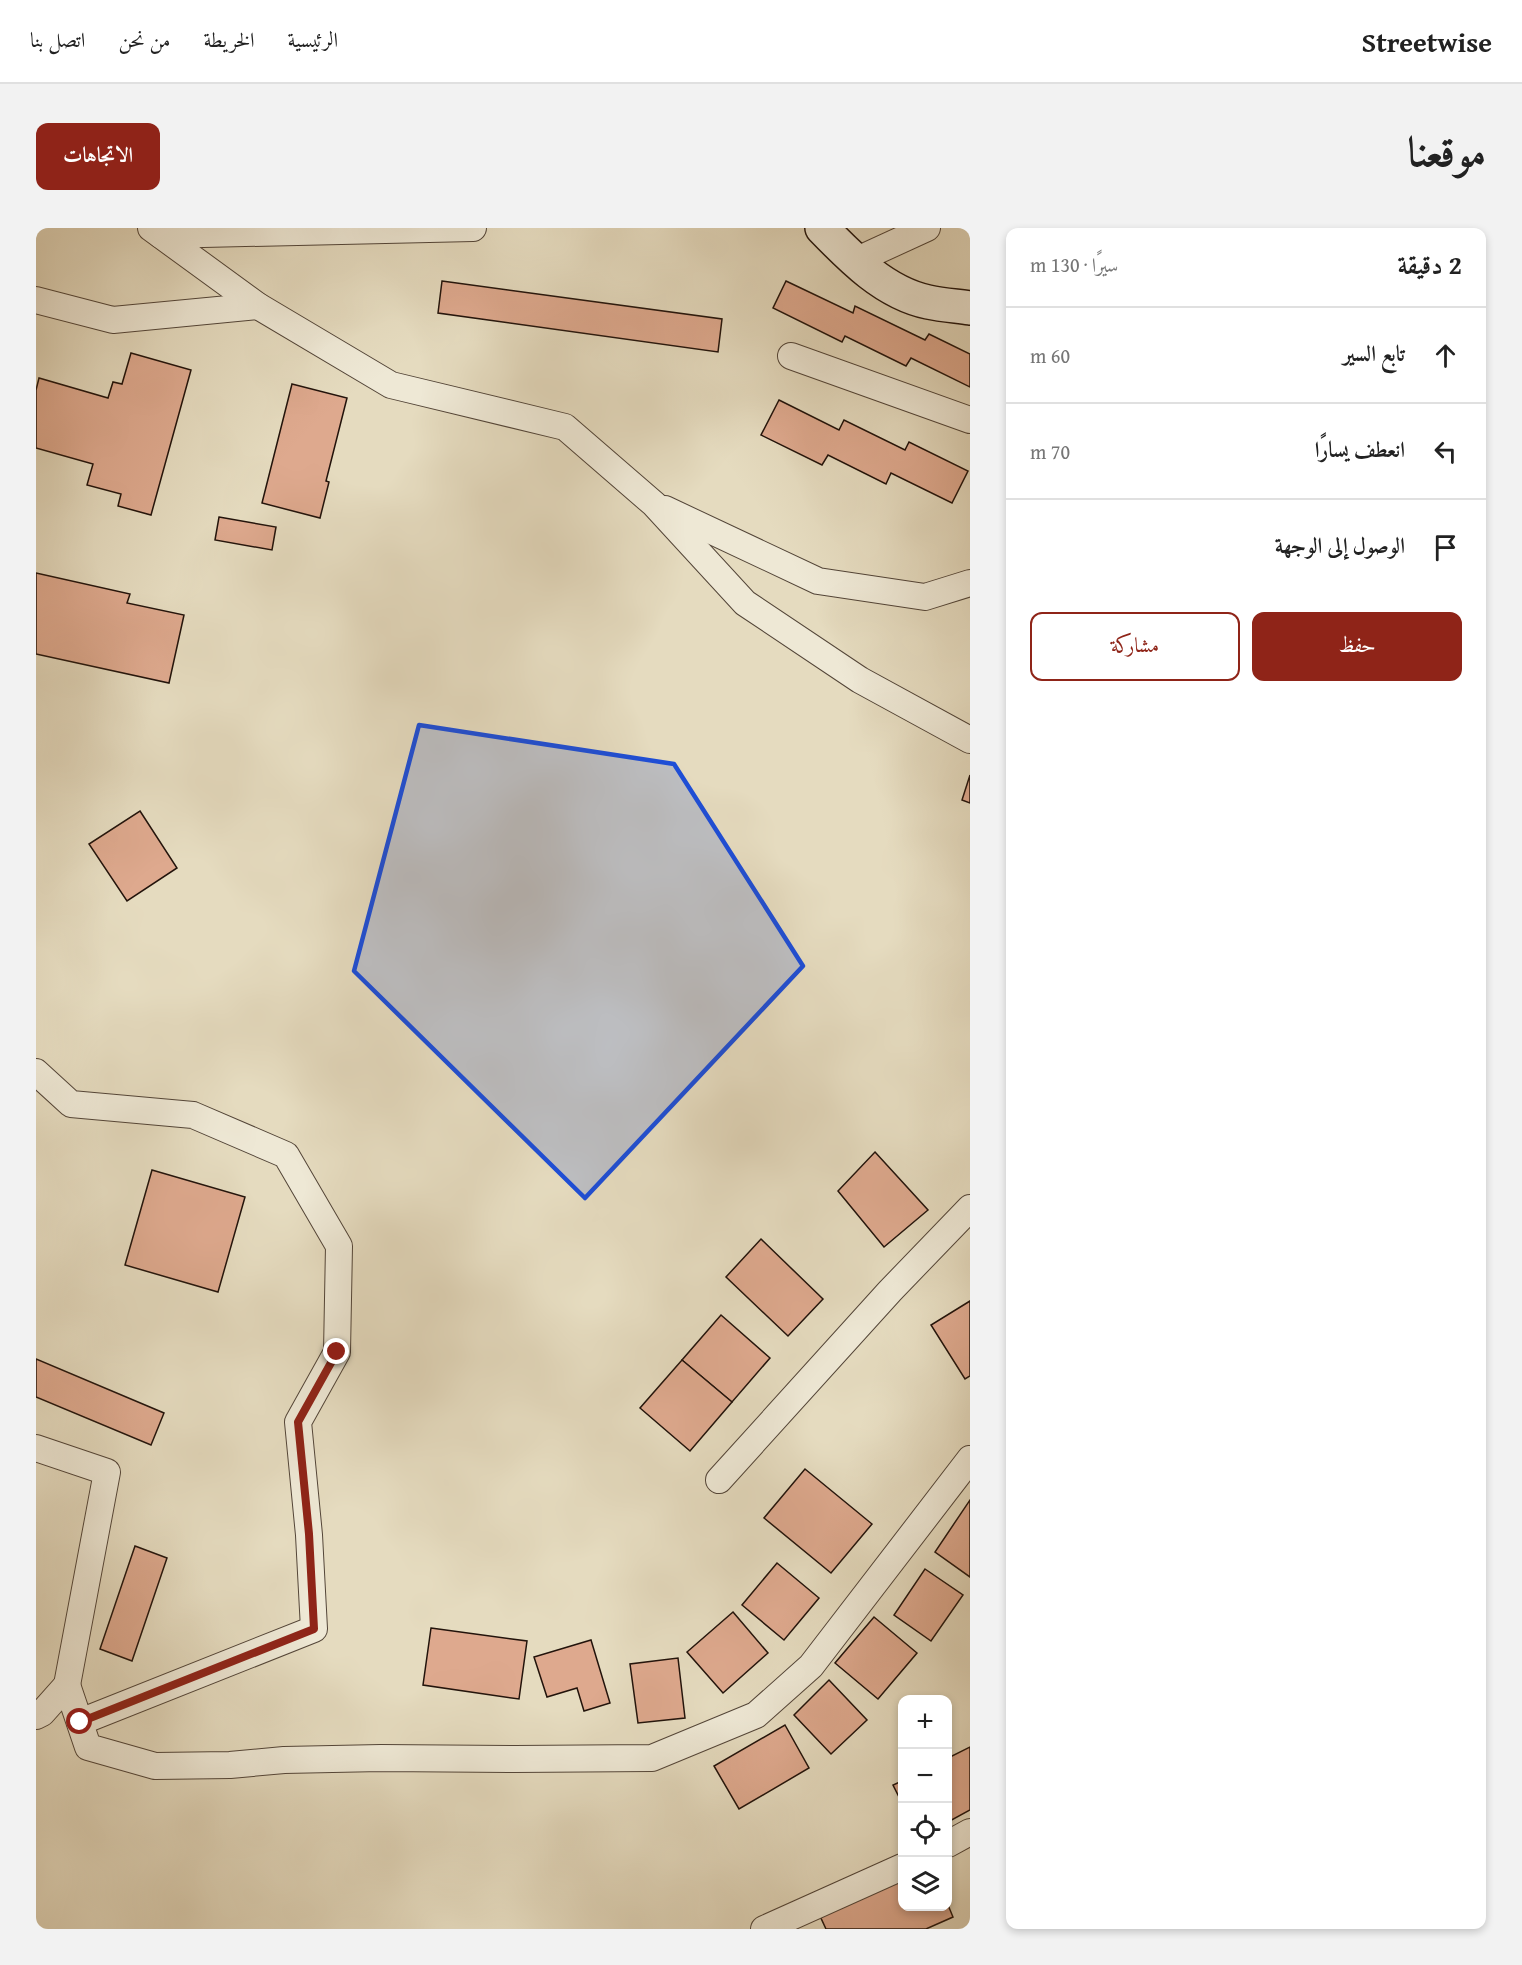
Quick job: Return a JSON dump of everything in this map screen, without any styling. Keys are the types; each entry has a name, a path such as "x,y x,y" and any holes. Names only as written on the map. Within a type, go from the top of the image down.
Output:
{"main road":[{"path":"822,228 855,261 891,287 926,302 970,308"}],"street":[{"path":"156,232 473,228"},
{"path":"855,261 927,228"},
{"path":"156,232 258,306 391,386 565,427 654,504 745,603 860,680 970,740"},
{"path":"36,300 113,320 258,306"},
{"path":"791,356 970,420"},
{"path":"654,504 818,581 925,597 970,583"},
{"path":"36,1072 71,1104 194,1115 286,1155 339,1246 337,1352 298,1422 309,1534 314,1629 80,1722"},
{"path":"719,1480 890,1291 970,1208"},
{"path":"36,1449 106,1472 67,1685 88,1747 155,1766 381,1758 652,1758 756,1715 811,1666 970,1459"},
{"path":"36,1716 42,1713 67,1685"},
{"path":"952,1842 970,1833"},
{"path":"764,1929 898,1869"}],"highlighted area":[{"path":"419,725 674,764 803,966 585,1198 354,971"}],"building":[{"path":"442,281 722,319 718,352 438,313"},
{"path":"786,281 853,313 855,306 925,340 929,334 970,354 970,387 911,358 906,366 845,336 842,342 773,308"},
{"path":"131,353 191,370 151,515 118,506 121,494 87,485 93,464 36,448 36,390 39,378 108,398 113,382 122,384"},
{"path":"292,384 347,398 326,481 329,482 320,518 262,503"},
{"path":"779,400 839,430 844,420 905,450 909,442 968,471 952,503 891,473 886,484 828,455 822,465 761,435"},
{"path":"219,517 276,527 272,550 215,540"},
{"path":"36,573 130,594 127,603 184,615 169,683 36,654"},
{"path":"970,775 970,803 962,800"},
{"path":"140,811 177,868 127,901 89,844"},
{"path":"875,1152 928,1210 884,1247 838,1191"},
{"path":"152,1170 245,1197 218,1292 125,1265"},
{"path":"761,1239 823,1299 788,1336 726,1277"},
{"path":"970,1301 970,1376 965,1379 931,1325"},
{"path":"721,1315 770,1358 732,1402 682,1360"},
{"path":"36,1359 164,1413 151,1445 36,1397"},
{"path":"682,1360 732,1402 690,1451 640,1408"},
{"path":"805,1469 872,1524 831,1573 764,1518"},
{"path":"970,1500 970,1577 935,1552"},
{"path":"135,1546 167,1558 132,1661 100,1649"},
{"path":"777,1563 819,1598 784,1640 742,1605"},
{"path":"925,1569 963,1595 931,1641 894,1615"},
{"path":"733,1612 768,1653 723,1693 687,1652"},
{"path":"874,1617 917,1653 878,1699 835,1663"},
{"path":"431,1628 527,1641 519,1699 423,1685"},
{"path":"591,1640 610,1703 584,1711 577,1688 547,1697 534,1657"},
{"path":"678,1658 685,1718 638,1723 630,1664"},
{"path":"829,1680 867,1720 831,1754 794,1715"},
{"path":"785,1725 809,1768 739,1809 714,1766"},
{"path":"970,1747 970,1810 952,1820 952,1803 952,1756"},
{"path":"898,1783 898,1795 893,1785"},
{"path":"898,1880 898,1911 950,1911 953,1917 926,1929 826,1929 820,1916"}],"route":[{"path":"80,1722 314,1629 309,1534 298,1422 337,1352"}]}
